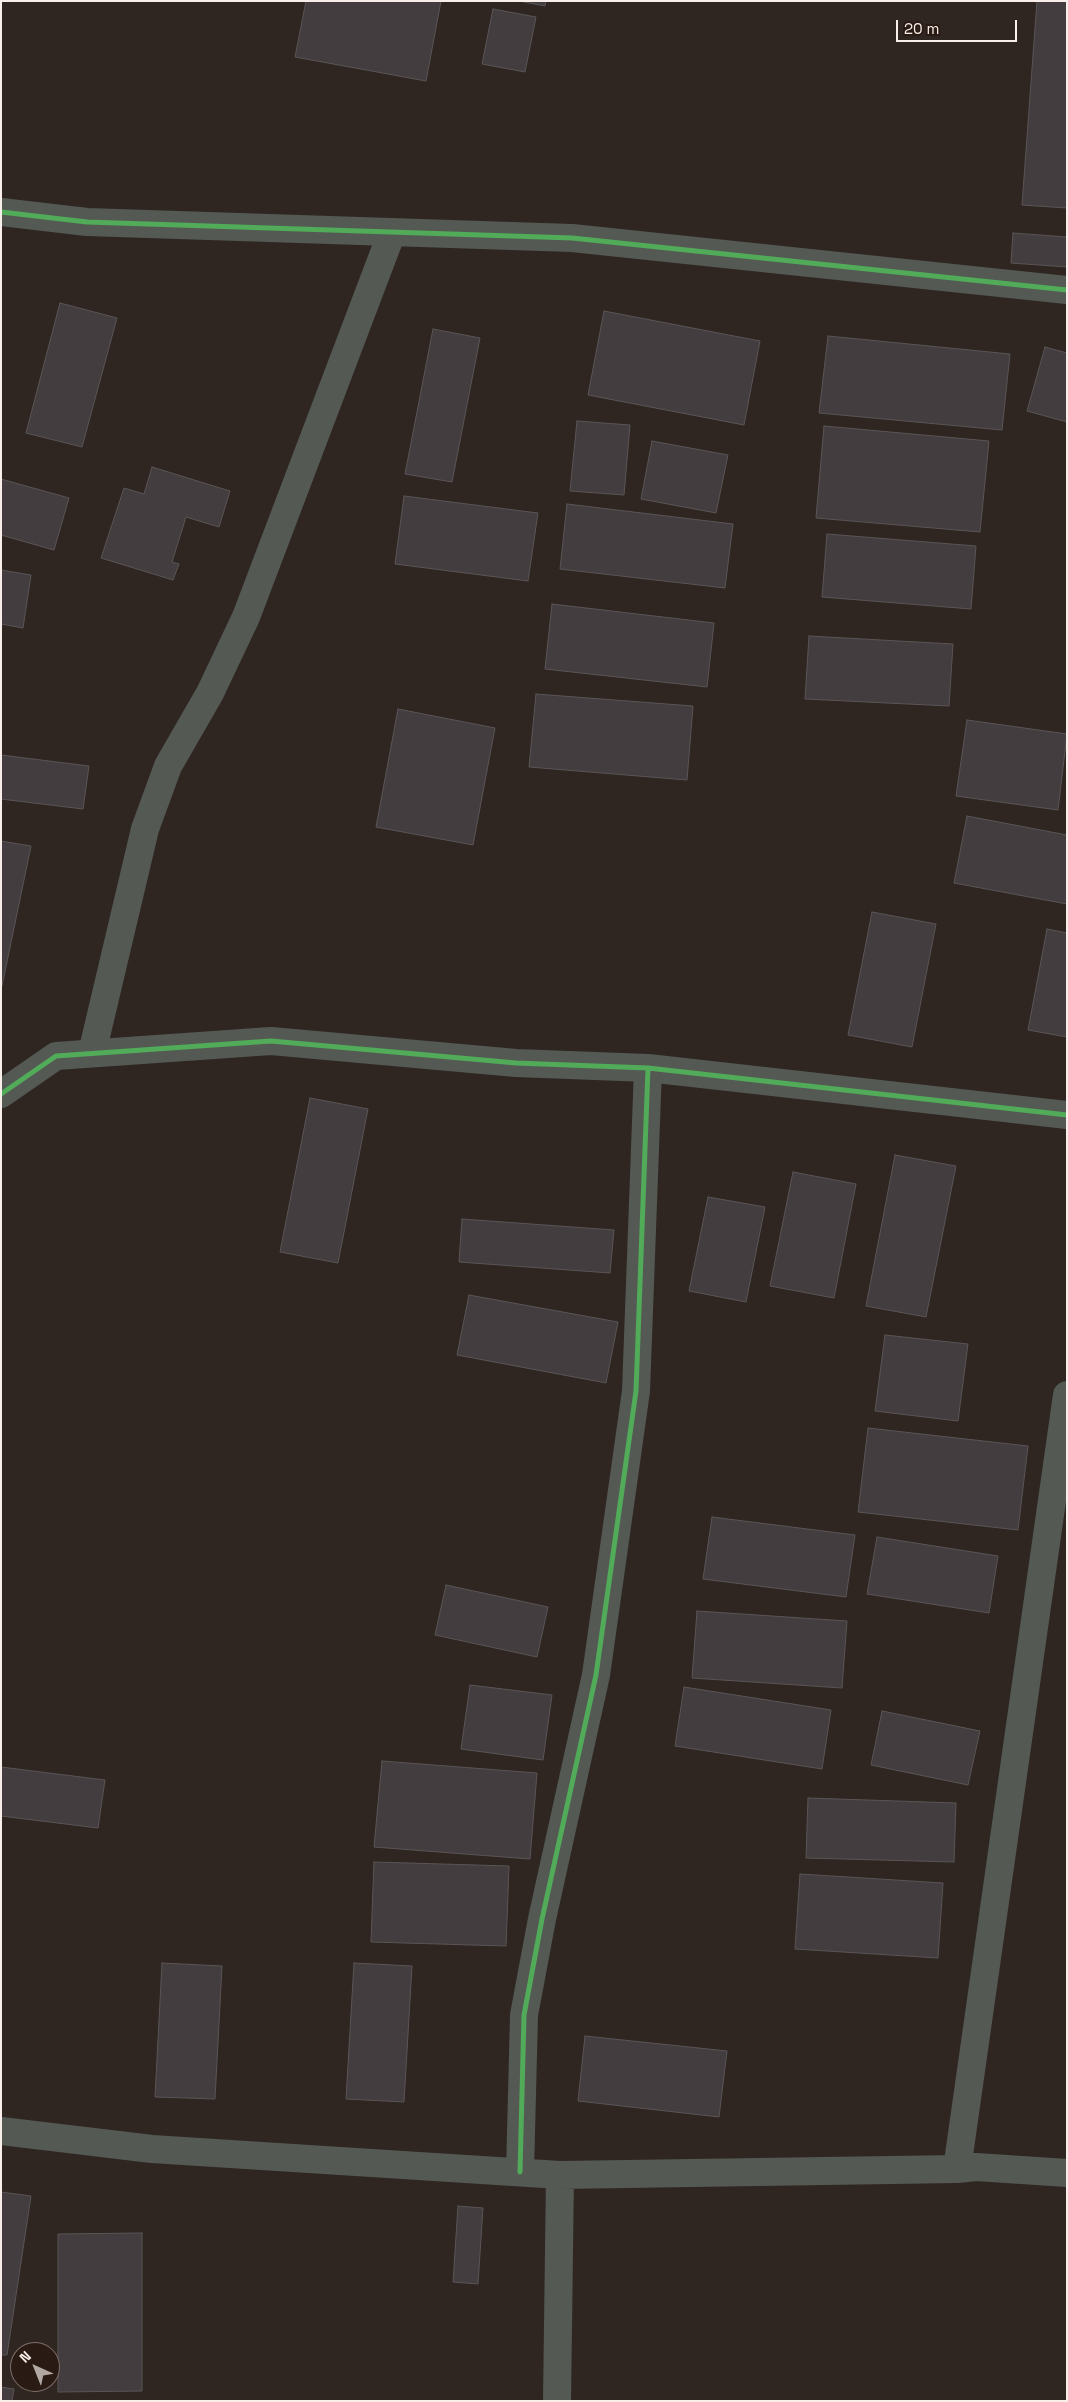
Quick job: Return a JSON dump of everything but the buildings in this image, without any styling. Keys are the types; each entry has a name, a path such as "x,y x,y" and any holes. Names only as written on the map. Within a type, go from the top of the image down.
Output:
{"street":[{"path":"1,212 87,222 572,238 1067,290"},
{"path":"92,1054 145,828 168,766 210,693 246,617 392,232"},
{"path":"1,1094 56,1056 271,1041 516,1063 648,1068 1067,1115"},
{"path":"520,2172 524,2015 542,1919 596,1675 636,1391 648,1068"},
{"path":"957,2170 1067,1395"},
{"path":"1,2131 152,2149 560,2175 957,2170 976,2167 1067,2173"},
{"path":"557,2401 560,2175"}],"cycle path":[{"path":"1,212 87,222 572,238 1067,290"},
{"path":"1,1094 56,1056 271,1041 516,1063 648,1068 1067,1115"},
{"path":"520,2172 524,2015 542,1919 596,1675 636,1391 648,1068"}]}
